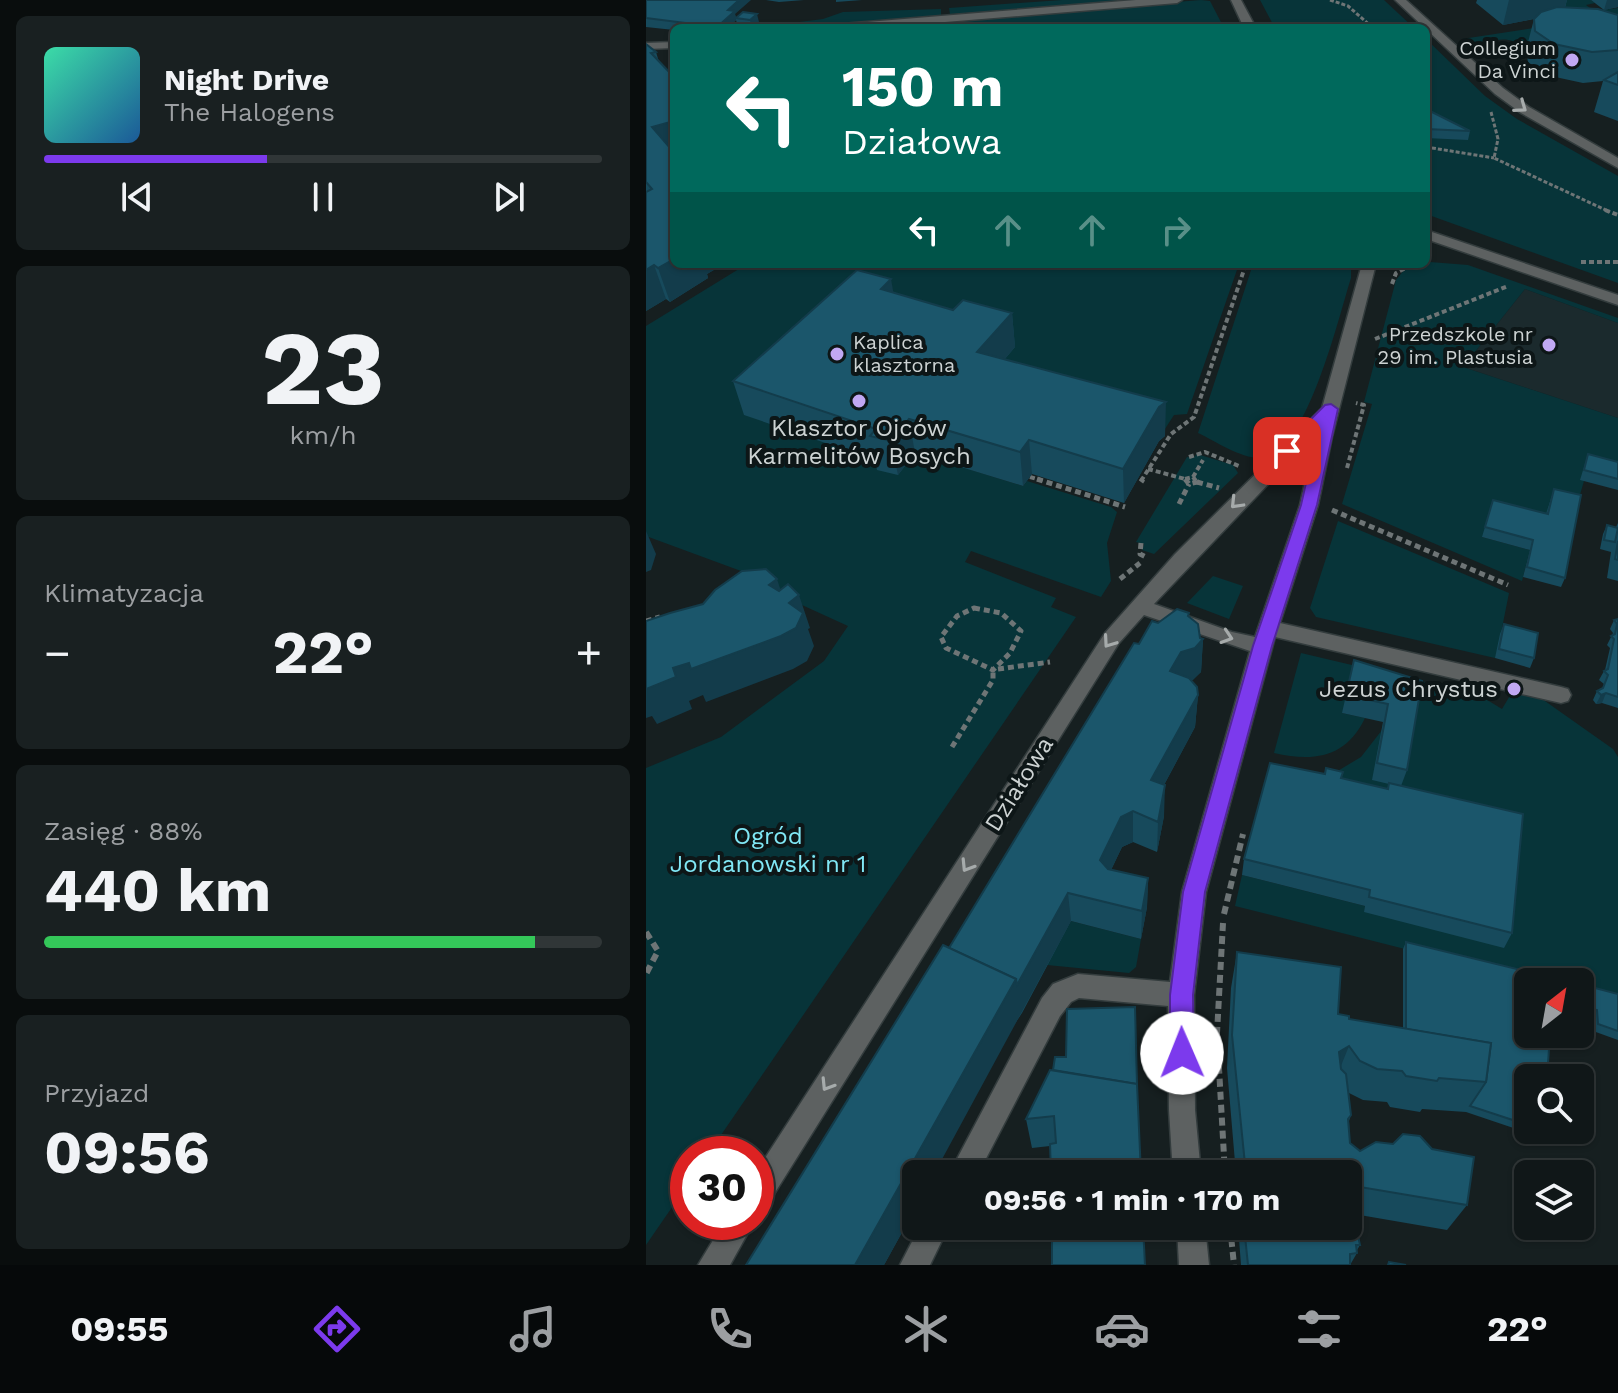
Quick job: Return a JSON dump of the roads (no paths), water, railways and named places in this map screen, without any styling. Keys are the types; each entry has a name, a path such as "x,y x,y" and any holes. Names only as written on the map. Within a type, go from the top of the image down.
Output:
{"street":[{"path":"880,24 1177,0"},
{"path":"1236,0 1248,24"},
{"path":"1400,0 1426,24"},
{"path":"1430,28 1499,91 1537,119 1618,164"},
{"path":"646,46 670,45"},
{"path":"1430,235 1618,300"},
{"path":"1430,246 1478,253"},
{"path":"1186,1160 1182,1110 1181,995 1194,892 1265,637 1309,505 1368,268"},
{"name":"Działowa","path":"774,1169 1112,638 1139,606 1331,409"},
{"path":"1139,606 1230,639 1265,637 1561,695"},
{"path":"970,1160 1051,1007 1062,993 1078,986 1181,995"},
{"path":"713,1265 729,1240"},
{"path":"915,1265 928,1240"},
{"path":"1192,1240 1194,1265"}],"place":[{"name":"Collegium Da Vinci","path":"1572,60"},
{"name":"Przedszkole nr 29 im. Plastusia","path":"1549,345"},
{"name":"Kaplica klasztorna","path":"837,354"},
{"name":"Klasztor Ojców Karmelitów Bosych","path":"859,401"},
{"name":"Jezus Chrystus","path":"1514,689"}],"park label":[{"name":"Ogród Jordanowski nr 1","path":"768,850"}]}
